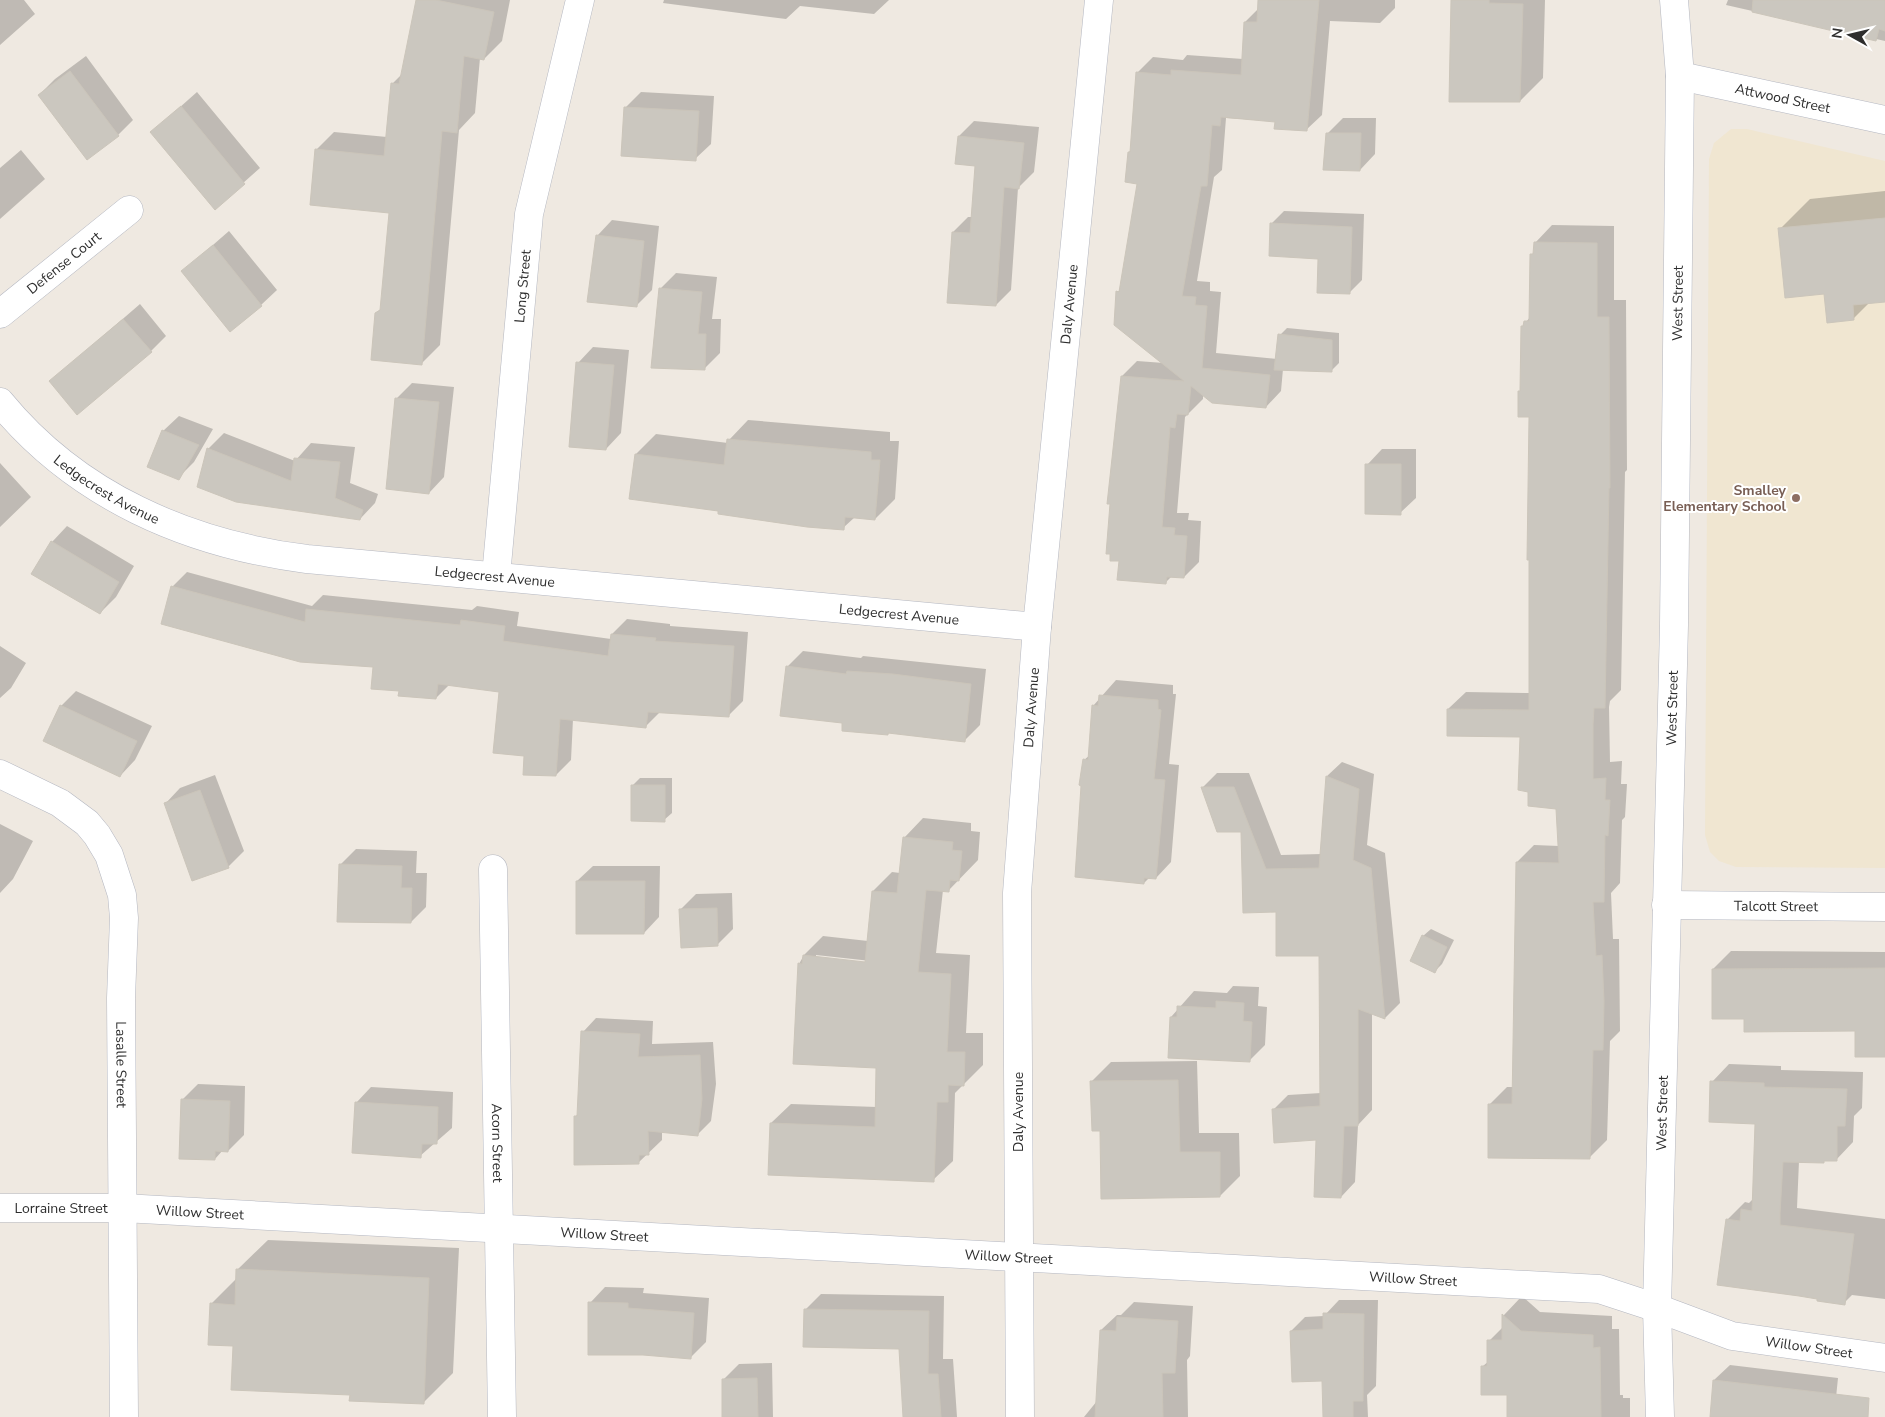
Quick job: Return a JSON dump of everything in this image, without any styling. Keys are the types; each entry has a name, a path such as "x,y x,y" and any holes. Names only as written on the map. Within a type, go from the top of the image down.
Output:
{"street":[{"name":"Long Street","path":"496,576 529,214 580,0"},
{"name":"Daly Avenue","path":"1020,1417 1017,893 1037,627 1099,0"},
{"name":"West Street","path":"1660,1417 1656,1308 1674,625 1680,76 1674,0"},
{"name":"Attwood Street","path":"1680,76 1885,120"},
{"name":"Defense Court","path":"0,314 129,210"},
{"name":"Ledgecrest Avenue","path":"0,402 33,439 92,486 137,511 191,534 237,547 284,556 1037,627"},
{"name":"Lasalle Street","path":"0,774 60,804 87,823 101,841 118,878 124,918 121,998 124,1417"},
{"name":"Acorn Street","path":"493,869 502,1417"},
{"name":"Talcott Street","path":"1666,905 1885,907"},
{"name":"Lorraine Street","path":"0,1208 123,1208"},
{"name":"Willow Street","path":"123,1208 1599,1289 1732,1336 1885,1358"}],"shaded area":[{"name":"Smalley Elementary School","path":"1731,129 1747,129 1885,161 1885,868 1736,867 1719,861 1710,852 1705,835 1709,159 1714,143"}],"building":[{"path":"416,0 436,0 494,12 484,60 464,56 457,133 442,131 422,365 371,360 375,313 380,310 389,213 310,205 315,149 384,156 391,83 399,84"},
{"path":"1258,0 1319,0 1307,131 1274,129 1275,122 1221,117 1220,126 1212,125 1207,186 1201,186 1182,296 1196,297 1195,305 1207,306 1202,368 1270,375 1266,408 1212,403 1191,386 1188,415 1177,414 1175,428 1170,427 1162,527 1175,528 1174,535 1187,536 1184,578 1167,577 1166,584 1117,580 1119,561 1110,561 1110,554 1106,554 1110,504 1107,504 1121,376 1184,381 1114,325 1116,291 1119,292 1137,184 1125,182 1128,152 1130,152 1136,72 1171,75 1171,70 1241,75 1244,22 1257,22"},
{"path":"1451,0 1489,0 1489,3 1523,4 1520,102 1449,102"},
{"path":"1753,0 1885,0 1885,31 1879,29 1876,41 1752,12"},
{"path":"70,71 119,136 87,160 38,95"},
{"path":"181,106 245,184 215,210 150,132"},
{"path":"624,107 699,111 696,161 621,156"},
{"path":"1326,133 1361,133 1360,171 1323,170"},
{"path":"958,136 1024,143 1019,189 1004,187 996,306 947,303 952,232 970,233 975,166 955,164"},
{"path":"1885,218 1885,302 1853,305 1854,320 1827,323 1824,294 1785,298 1778,228"},
{"path":"1270,223 1352,227 1350,294 1317,293 1318,259 1269,256"},
{"path":"596,235 644,241 637,307 587,302"},
{"path":"1534,242 1597,243 1597,317 1609,317 1610,488 1605,708 1594,708 1593,779 1606,778 1605,800 1610,800 1608,836 1605,835 1604,902 1593,902 1596,956 1602,955 1604,1001 1603,1050 1593,1050 1590,1159 1488,1158 1488,1104 1512,1104 1516,862 1559,863 1556,809 1528,806 1528,792 1518,790 1520,737 1447,736 1447,709 1529,710 1529,560 1527,560 1529,417 1518,417 1518,391 1520,391 1521,326 1523,326 1524,321 1529,321 1530,254 1533,254"},
{"path":"213,245 262,306 230,332 181,271"},
{"path":"659,288 702,292 698,334 706,334 705,370 651,368"},
{"path":"123,319 152,352 77,415 49,381"},
{"path":"1278,334 1332,340 1332,372 1274,370"},
{"path":"576,362 614,365 606,450 569,447"},
{"path":"395,398 439,402 429,494 386,489"},
{"path":"162,430 199,445 179,480 147,467"},
{"path":"727,439 871,452 871,460 880,460 875,520 845,517 844,530 807,527 718,514 718,511 629,499 635,454 724,465"},
{"path":"207,448 291,481 294,458 340,462 335,498 363,510 360,520 236,502 197,487"},
{"path":"1365,464 1401,464 1401,515 1365,514"},
{"path":"51,541 119,582 100,614 31,574"},
{"path":"171,586 305,622 306,609 460,625 461,620 505,626 503,641 608,656 611,634 656,638 655,641 734,646 729,717 648,712 646,728 560,719 556,776 523,775 524,756 493,753 499,692 438,684 436,699 398,696 399,691 371,689 373,667 300,662 161,624"},
{"path":"786,666 846,674 847,671 893,674 971,684 965,742 888,733 888,735 842,731 842,723 780,716"},
{"path":"1099,695 1158,700 1158,709 1161,710 1154,779 1165,780 1156,879 1144,878 1144,884 1075,877 1081,786 1079,785 1083,759 1088,760 1092,705 1098,706"},
{"path":"60,705 137,741 120,777 43,741"},
{"path":"1326,776 1359,789 1353,860 1371,868 1385,1019 1358,1009 1358,1126 1344,1126 1341,1198 1314,1197 1316,1140 1274,1143 1272,1109 1320,1106 1319,956 1276,956 1276,912 1243,913 1241,832 1217,832 1201,787 1234,787 1266,869 1319,868"},
{"path":"631,785 665,785 665,822 631,821"},
{"path":"200,790 229,868 192,881 164,803"},
{"path":"903,837 953,842 952,850 962,851 959,881 950,880 949,892 926,890 918,972 951,974 947,1052 965,1052 964,1086 948,1085 948,1102 937,1102 934,1182 768,1175 770,1123 875,1127 876,1068 793,1064 798,963 802,964 803,955 865,962 872,891 897,893"},
{"path":"339,864 402,866 401,888 412,888 411,923 337,922"},
{"path":"576,881 645,881 644,934 576,934"},
{"path":"717,908 718,946 681,948 679,909"},
{"path":"1422,935 1447,947 1435,973 1410,961"},
{"path":"1885,968 1885,1057 1855,1057 1855,1031 1744,1032 1744,1019 1712,1019 1712,969"},
{"path":"1216,1001 1244,1003 1243,1021 1252,1022 1250,1062 1168,1058 1170,1017 1177,1017 1177,1006 1216,1008"},
{"path":"581,1031 640,1034 638,1057 700,1055 702,1099 698,1136 648,1131 649,1155 639,1155 639,1164 574,1165 574,1116 577,1116"},
{"path":"1178,1080 1180,1152 1220,1152 1220,1197 1101,1199 1100,1131 1092,1131 1090,1081"},
{"path":"1710,1081 1764,1083 1764,1087 1847,1089 1845,1126 1837,1126 1837,1161 1824,1161 1824,1163 1783,1162 1780,1214 1780,1225 1854,1234 1845,1305 1799,1296 1717,1285 1726,1219 1740,1221 1741,1209 1752,1211 1755,1124 1709,1122"},
{"path":"181,1099 230,1101 228,1152 215,1151 215,1160 179,1159"},
{"path":"355,1102 438,1107 437,1144 422,1144 421,1158 352,1153"},
{"path":"236,1269 429,1278 424,1404 349,1401 350,1395 231,1390 233,1346 208,1345 210,1303 235,1305"},
{"path":"588,1302 628,1303 628,1308 694,1313 691,1359 643,1355 588,1355"},
{"path":"804,1309 929,1311 928,1374 938,1374 941,1417 903,1417 899,1349 803,1347"},
{"path":"1323,1313 1364,1314 1363,1401 1353,1401 1353,1417 1323,1417 1322,1381 1292,1382 1290,1331 1323,1329"},
{"path":"1502,1314 1521,1331 1593,1335 1593,1348 1600,1347 1601,1417 1507,1417 1507,1395 1481,1395 1481,1366 1487,1366 1487,1340 1502,1340"},
{"path":"1117,1317 1178,1321 1175,1373 1162,1373 1163,1417 1095,1417 1100,1330 1116,1331"},
{"path":"757,1378 758,1417 722,1417 722,1379"},
{"path":"1713,1380 1869,1398 1868,1417 1710,1417"}],"place":[{"name":"Smalley Elementary School","path":"1796,498"}]}
